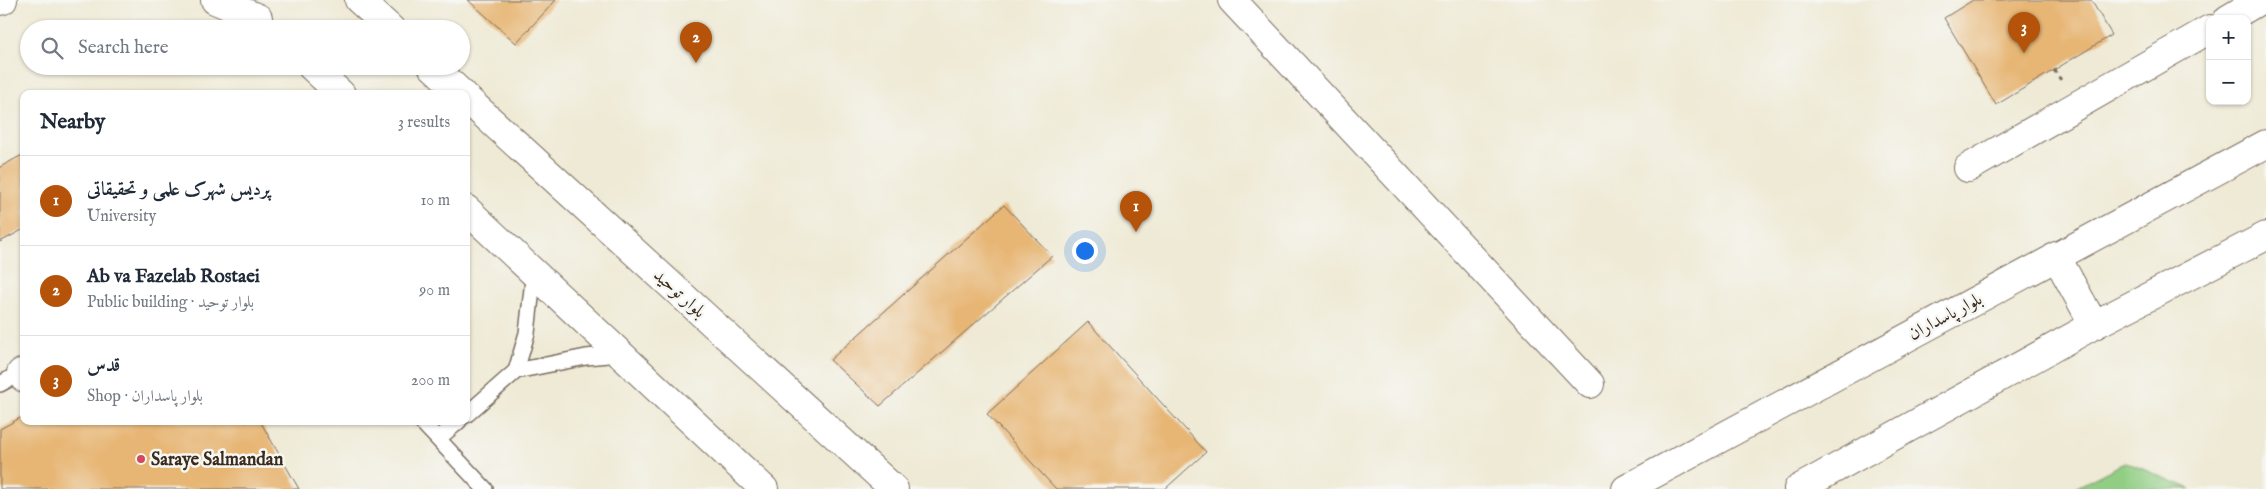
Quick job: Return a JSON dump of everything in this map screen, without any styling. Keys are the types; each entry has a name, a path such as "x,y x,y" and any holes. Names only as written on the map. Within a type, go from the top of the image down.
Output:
{"main road":[{"path":"215,0 258,20"},
{"path":"237,0 260,20"},
{"path":"359,0 381,20"},
{"path":"1232,0 1590,384"},
{"path":"2235,15 2260,0"},
{"path":"1968,168 2206,31"},
{"path":"321,75 337,90"},
{"path":"442,75 458,90"},
{"name":"بلوار توحید","path":"470,102 894,489"},
{"name":"بلوار پاسداران","path":"1626,489 2266,144"},
{"path":"470,213 534,270 620,354 764,489"},
{"path":"1798,489 2094,325 2266,236"},
{"path":"2056,256 2094,325"}],"lane":[{"path":"516,371 527,333 534,270"},
{"path":"470,411 516,371 579,358 620,354"},
{"path":"426,425 485,489"},
{"path":"439,438 454,425"}],"green space":[{"path":"2126,462 2191,489 2073,489"}],"building":[{"path":"468,0 556,0 516,43"},
{"path":"1973,0 2091,0 2112,35 1996,105 1944,18"},
{"path":"20,156 20,231 0,242 0,167"},
{"path":"1004,205 1052,256 880,406 830,360"},
{"path":"1088,322 1206,452 1165,489 1056,489 987,414"},
{"name":"Saraye Salmandan","path":"20,418 20,425 262,425 299,489 0,489 0,429"}],"place":[{"name":"قدس","path":"2024,53"},
{"name":"Ab va Fazelab Rostaei","path":"696,63"},
{"name":"پردیس شهرک علمی و تحقیقاتی","path":"1136,232"},
{"name":"Saraye Salmandan","path":"141,459"}]}
